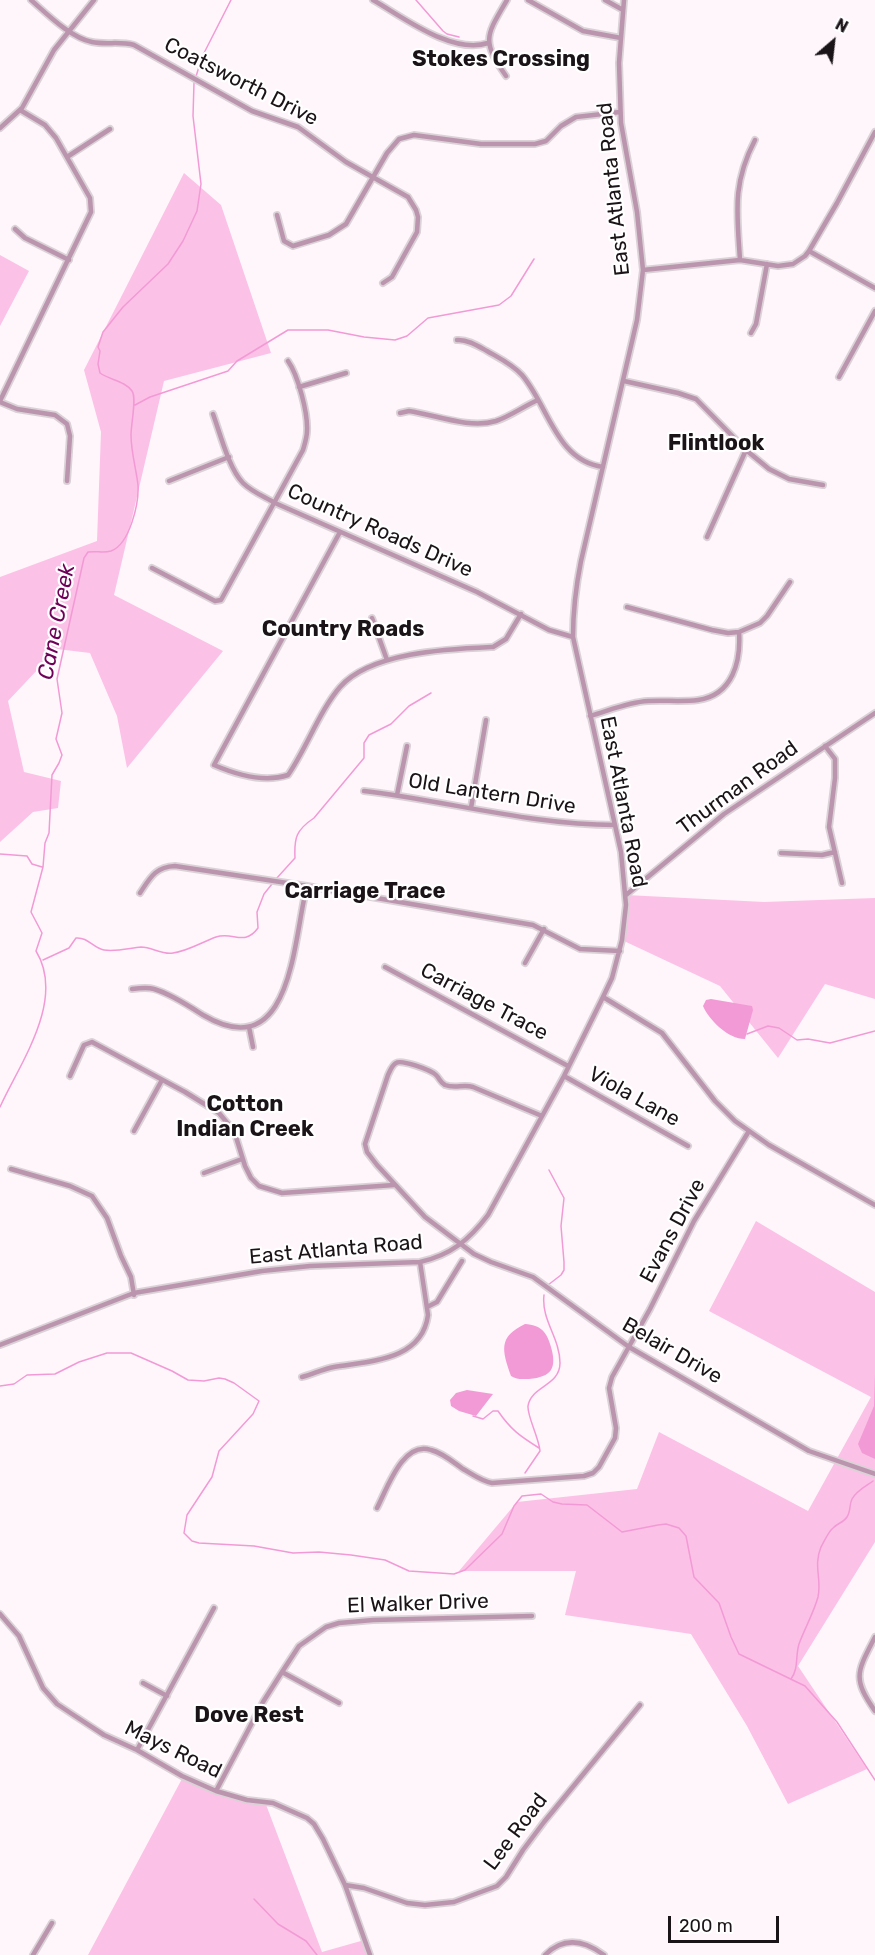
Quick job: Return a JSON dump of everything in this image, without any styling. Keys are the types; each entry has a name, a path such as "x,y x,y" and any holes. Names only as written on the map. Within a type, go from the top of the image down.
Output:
{"street":[{"name":"Coatsworth Drive","path":"31,0 76,36 92,42 124,42 134,45 252,111 298,127 338,156 408,197 416,210 417,232 392,277 383,283"},
{"path":"0,128 20,110 44,65 94,0"},
{"path":"373,0 451,43 477,46 488,44"},
{"path":"506,76 494,60 488,44 490,29 507,0"},
{"path":"528,0 583,31 621,38"},
{"path":"605,0 623,10"},
{"name":"East Atlanta Road","path":"0,1345 134,1294 290,1268 420,1262 433,1259 460,1244 473,1234 488,1215 564,1076 603,998 620,951 626,896 615,825 573,637 577,579 624,381 637,320 643,270 637,212 620,112 619,63 624,0"},
{"path":"20,110 45,125 56,138 90,198 91,212 0,401 17,409 55,415 66,424 70,436 67,481"},
{"path":"277,215 284,241 293,246 329,235 341,228 350,220 393,144 407,135 424,135 481,144 535,144 546,141 561,126 576,117 620,112"},
{"path":"67,158 110,129"},
{"path":"643,270 740,260 778,266 793,264 809,251 875,132"},
{"path":"740,260 736,198 743,165 755,140"},
{"path":"15,229 25,238 69,260"},
{"path":"809,251 875,288"},
{"path":"750,333 756,324 767,264"},
{"path":"838,377 875,311"},
{"path":"457,340 463,339 509,364 528,383 557,434 571,452 579,458 603,467"},
{"path":"152,568 218,602 303,450 307,424 299,387 288,361"},
{"path":"299,387 346,373"},
{"path":"624,381 696,399 746,450 769,469 789,479 823,484"},
{"path":"400,413 409,411 467,422 488,423 507,417 538,400"},
{"name":"Country Roads Drive","path":"213,414 229,457 240,480 245,485 275,503 445,578 549,630 573,637"},
{"path":"707,537 746,450"},
{"path":"169,481 229,457"},
{"path":"340,532 214,765 235,773 263,778 280,778 288,775 341,686 366,668 387,660 493,646 506,639 521,614"},
{"path":"627,607 712,630 728,633 739,632 760,623 790,582"},
{"path":"372,618 387,660"},
{"path":"590,716 646,700 691,701 702,700 713,695 736,671 740,648 739,632"},
{"name":"Thurman Road","path":"626,896 724,814 875,713"},
{"path":"471,808 486,720"},
{"path":"397,795 407,746"},
{"path":"825,746 835,759 836,778 829,827 842,882"},
{"name":"Old Lantern Drive","path":"364,791 570,825 615,825"},
{"path":"781,853 822,855 835,852"},
{"path":"140,893 151,877 165,867 175,866 538,926 580,949 620,951"},
{"path":"132,989 153,988 227,1026 249,1028 263,1020 284,992 293,964 307,886"},
{"path":"525,963 544,929"},
{"name":"Carriage Trace","path":"385,967 568,1066"},
{"path":"603,998 662,1033 724,1111 749,1131 875,1205"},
{"path":"249,1028 253,1047"},
{"path":"70,1076 84,1045 92,1042 184,1092 219,1113 236,1137 242,1159 255,1182 271,1191 292,1192 394,1185"},
{"name":"Belair Drive","path":"542,1116 464,1084 453,1087 446,1085 432,1073 404,1062 397,1062 388,1075 365,1144 367,1152 394,1185 425,1217 460,1244 491,1262 533,1277 629,1347 808,1451 875,1474"},
{"name":"Viola Lane","path":"564,1076 688,1146"},
{"path":"134,1131 162,1080"},
{"name":"Evans Drive","path":"377,1508 404,1458 417,1449 432,1450 489,1483 584,1476 592,1473 601,1464 615,1438 616,1428 610,1383 694,1221 749,1131"},
{"path":"204,1173 242,1159"},
{"path":"11,1169 70,1186 92,1197 107,1218 121,1256 132,1277 134,1294"},
{"path":"427,1307 438,1302 462,1261"},
{"path":"302,1377 334,1367 384,1359 408,1348 420,1334 428,1319 420,1262"},
{"path":"137,1750 214,1608"},
{"name":"Mays Road","path":"0,1614 19,1636 43,1688 57,1704 104,1735 137,1750 182,1776 216,1791 247,1800 273,1803 307,1818 314,1824 345,1885 370,1955"},
{"name":"El Walker Drive","path":"216,1791 263,1702 299,1646 309,1637 332,1624 373,1620 532,1616"},
{"path":"875,1638 862,1661 858,1678 861,1689 875,1711"},
{"path":"282,1672 339,1703"},
{"path":"143,1683 167,1696"},
{"name":"Lee Road","path":"345,1885 364,1888 407,1903 425,1905 454,1902 497,1886 506,1877 544,1822 640,1705"},
{"path":"33,1955 52,1923"},
{"path":"545,1955 557,1947 578,1942 592,1946 604,1955"}],"shaded area":[{"path":"184,173 221,205 271,353 164,381 114,595 223,651 127,768 117,716 90,653 57,649 8,701 24,772 61,781 58,808 33,812 0,842 0,577 97,541 101,432 84,370"},
{"path":"0,255 29,271 0,326"},
{"path":"626,895 764,902 875,898 875,999 825,984 778,1058 720,986 624,941"},
{"path":"706,1000 752,1006 753,1010 745,1039 732,1036 710,1017 703,1006"},
{"path":"756,1221 875,1292 875,1542 798,1666 867,1769 788,1804 747,1726 691,1634 565,1615 576,1571 459,1571 517,1502 637,1489 659,1432 808,1511 871,1397 709,1311"},
{"path":"525,1324 535,1326 545,1333 553,1354 551,1370 548,1374 537,1378 520,1379 511,1376 504,1352 506,1339"},
{"path":"875,1373 875,1459 862,1453 858,1444 874,1406"},
{"path":"467,1390 493,1394 476,1416 451,1406 450,1400 456,1393"},
{"path":"184,1775 235,1797 265,1802 322,1952 368,1939 370,1955 88,1955"}],"waterway":[{"name":"Cane Creek","path":"0,1107 37,1031 43,1010 46,990 44,970 36,951 42,933 31,912 49,833 52,775 62,755 56,739 62,713 57,679 84,558 88,552 108,552 118,547 128,532 137,502 138,485 131,435 133,394 125,385 100,373 98,347 103,332 123,307 168,264 183,241 197,211 201,184 193,116 194,83 202,57 231,0"},
{"path":"416,0 443,31 459,37"},
{"path":"135,405 150,397 228,371 237,361 288,330 328,330 395,340 407,336 428,318 499,305 511,296 534,259"},
{"path":"276,879 295,858 297,835 303,826 314,818 364,758 364,743 369,735 391,724 409,706 431,693"},
{"path":"0,854 27,856 32,864 42,867"},
{"path":"43,960 69,948 76,938 84,939 104,950 141,947 169,953 179,952 216,937 248,937 258,928 257,912 264,894 272,884"},
{"path":"747,1034 768,1026 779,1028 797,1040 808,1039 830,1043 875,1031"},
{"path":"548,1285 564,1270 561,1226 564,1198 549,1170"},
{"path":"525,1473 540,1451 529,1415 530,1399 555,1377 560,1363 557,1345 545,1313 544,1295"},
{"path":"0,1386 14,1384 27,1375 55,1374 79,1362 107,1353 131,1353 188,1380 225,1379 259,1401 253,1414 219,1451 212,1477 187,1515 184,1533 192,1541 199,1543 254,1546 293,1553 319,1552 351,1555 385,1560 409,1571 454,1574 465,1570 502,1534 514,1506 522,1496 541,1494 553,1502 587,1505 622,1532 666,1524 679,1528 686,1536 694,1577 719,1603 739,1654 805,1686 837,1722 875,1780"},
{"path":"473,1416 483,1419 493,1411 498,1411 516,1432 539,1448"},
{"path":"791,1679 795,1671 799,1644 818,1597 818,1560 821,1547 831,1530 847,1517 854,1496 873,1481"},
{"path":"254,1899 278,1924 306,1941 317,1955"}],"district":[{"name":"Stokes Crossing","path":"501,60"},
{"name":"Flintlook","path":"716,444"},
{"name":"Country Roads","path":"343,630"},
{"name":"Carriage Trace","path":"365,892"},
{"name":"Cotton Indian Creek","path":"245,1118"},
{"name":"Dove Rest","path":"249,1716"}]}
